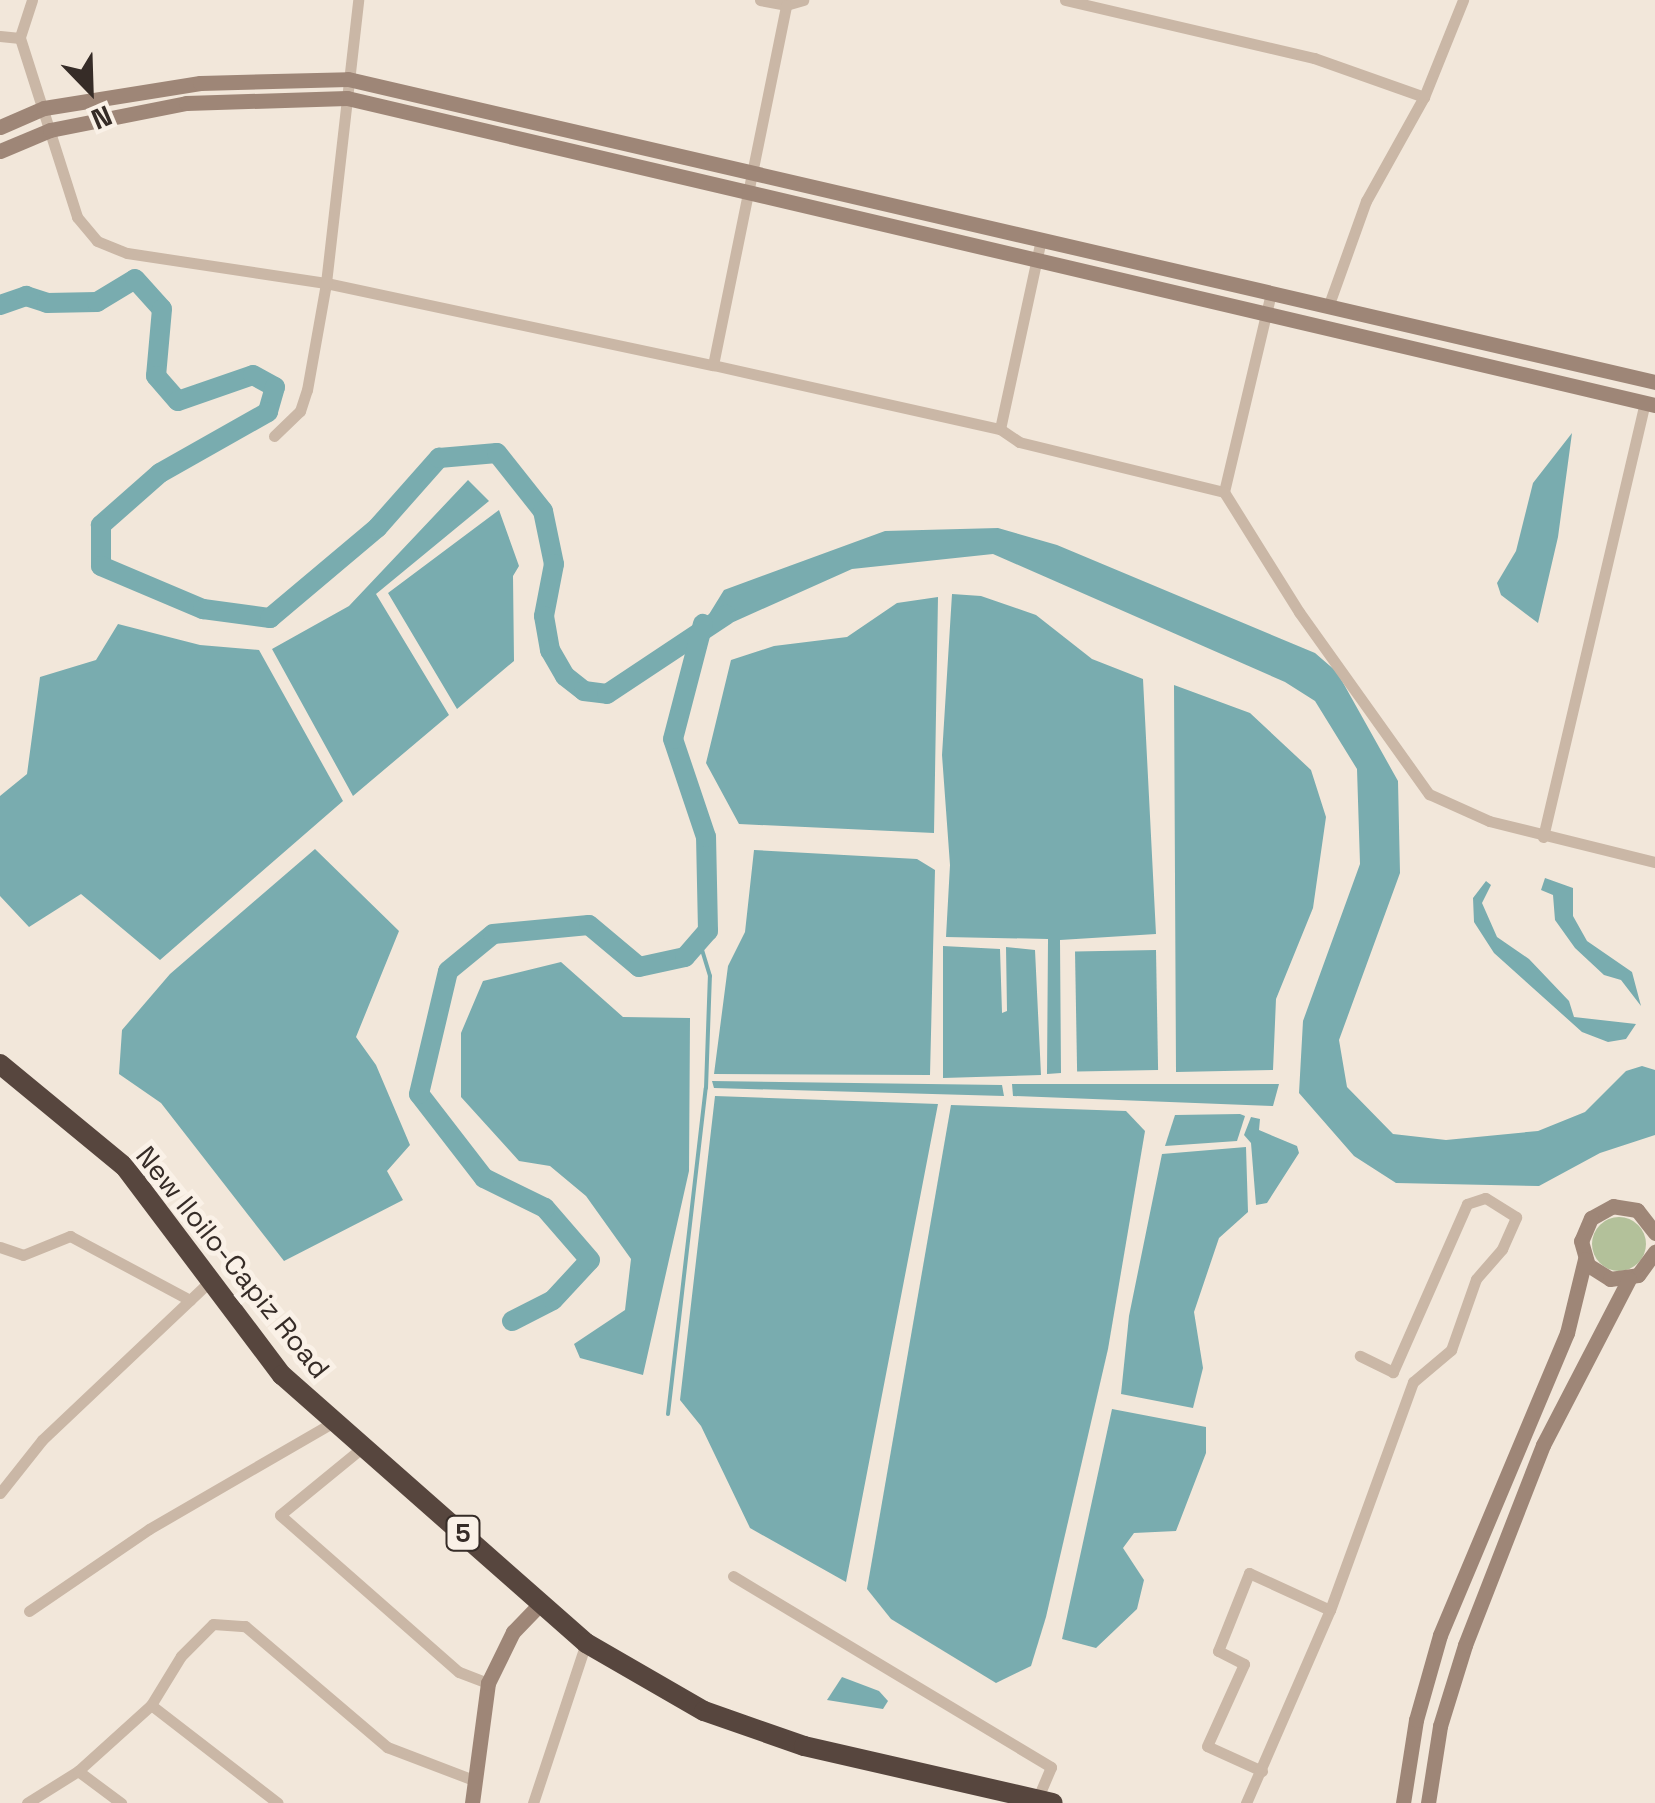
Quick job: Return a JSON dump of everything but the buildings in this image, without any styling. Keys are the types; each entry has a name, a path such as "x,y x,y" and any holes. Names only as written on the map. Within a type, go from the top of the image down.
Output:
{"highway":[{"name":"New Iloilo-Capiz Road","path":"2,1073 125,1166 282,1375 586,1643 704,1711 804,1746 1046,1800"}],"street":[{"path":"32,0 20,38 77,217 97,241 128,253 326,283 713,365 1000,429 1020,442 1224,492 1412,777 1460,810 1544,837 1655,862"},
{"path":"274,436 300,410 326,283 358,0"},
{"path":"760,0 786,5 803,0"},
{"path":"1064,0 1314,58 1424,97"},
{"path":"1328,307 1366,200 1424,97 1464,0"},
{"path":"713,365 749,172 786,5"},
{"path":"0,36 20,38"},
{"path":"0,127 44,108 200,84 348,79 1655,382"},
{"path":"0,151 50,130 186,103 347,98 746,189 1265,318 1650,404 1544,837"},
{"path":"1000,429 1041,240"},
{"path":"1224,492 1271,293"},
{"path":"1246,1803 1262,1771 1268,1744 1330,1610 1413,1382 1450,1350 1476,1279 1502,1249 1516,1216 1485,1198 1467,1204 1393,1372"},
{"path":"1653,1228 1655,1205"},
{"path":"1403,1803 1416,1720 1440,1635 1568,1333 1585,1259 1582,1234 1601,1210 1631,1208 1653,1228"},
{"path":"0,1248 23,1254 70,1236 190,1300"},
{"path":"1585,1259 1603,1277 1630,1279"},
{"path":"1428,1803 1440,1726 1465,1645 1543,1446 1630,1279 1654,1259"},
{"path":"0,1493 42,1440 210,1282"},
{"path":"1360,1356 1413,1382"},
{"path":"30,1611 149,1529 332,1423"},
{"path":"363,1447 280,1515 460,1672 488,1682"},
{"path":"1262,1771 1206,1746 1244,1664 1218,1652 1249,1573 1330,1610"},
{"path":"733,1576 1051,1767 1046,1800"},
{"path":"472,1803 488,1682 513,1632 542,1602"},
{"path":"26,1803 78,1770 151,1705 181,1656 214,1624 246,1626 386,1747 476,1781"},
{"path":"533,1803 586,1643"},
{"path":"151,1705 278,1803"},
{"path":"78,1770 121,1803"}],"green space":[{"path":"1619,1217 1638,1225 1646,1244 1638,1263 1619,1271 1600,1263 1592,1244 1600,1225"}],"water":[{"path":"1572,433 1558,537 1538,623 1501,595 1497,583 1516,551 1533,483"},
{"path":"468,480 489,501 376,594 449,715 353,796 272,649 349,606"},
{"path":"499,510 519,566 513,576 514,661 457,709 388,593"},
{"path":"998,528 1057,545 1315,653 1337,672 1398,781 1400,873 1339,1040 1347,1087 1393,1134 1446,1140 1538,1131 1585,1112 1626,1071 1642,1066 1655,1070 1655,1135 1600,1153 1539,1186 1396,1183 1354,1156 1299,1093 1303,1021 1360,864 1357,769 1315,701 1285,682 993,554 852,569 729,624 703,624 724,590 885,531"},
{"path":"952,594 981,596 1036,615 1092,659 1143,679 1156,934 1060,940 1061,1073 1047,1074 1048,939 946,937 950,865 942,755"},
{"path":"938,597 934,833 739,824 706,763 731,660 774,646 847,637 897,603"},
{"path":"118,624 200,645 259,650 343,801 160,960 81,894 29,927 0,896 0,796 27,774 40,677 96,660"},
{"path":"1174,685 1250,713 1311,770 1326,817 1313,908 1276,999 1273,1070 1176,1072"},
{"path":"315,849 399,931 356,1037 376,1065 410,1145 387,1171 403,1200 284,1261 161,1103 119,1074 122,1030 170,974"},
{"path":"754,850 917,859 935,870 930,1075 714,1074 728,966 745,932"},
{"path":"1545,878 1573,888 1573,916 1587,941 1632,972 1641,1006 1621,980 1604,975 1575,948 1555,920 1553,895 1541,890"},
{"path":"1486,881 1491,885 1482,903 1497,937 1529,959 1569,1001 1574,1017 1636,1024 1626,1039 1608,1042 1582,1032 1494,953 1474,922 1473,898"},
{"path":"943,946 1000,949 1002,1013 1007,1011 1006,947 1035,950 1041,1075 943,1078"},
{"path":"1156,950 1158,1070 1077,1071 1075,951"},
{"path":"561,962 623,1017 690,1018 689,1171 643,1375 580,1358 574,1344 625,1310 631,1259 586,1196 550,1166 519,1161 461,1097 461,1033 483,981"},
{"path":"712,1081 1002,1085 1004,1096 714,1088"},
{"path":"1012,1084 1279,1084 1273,1106 1013,1096"},
{"path":"715,1096 938,1104 846,1582 750,1528 701,1426 680,1400"},
{"path":"951,1105 1126,1111 1145,1131 1108,1349 1046,1617 1031,1666 996,1683 891,1619 867,1589"},
{"path":"1175,1115 1245,1116 1237,1141 1165,1146"},
{"path":"1251,1117 1260,1119 1259,1130 1297,1146 1299,1153 1267,1203 1256,1205 1251,1143 1244,1135"},
{"path":"1246,1147 1248,1212 1219,1238 1194,1312 1203,1368 1193,1408 1121,1394 1129,1316 1162,1154"},
{"path":"1112,1409 1206,1427 1206,1453 1176,1531 1134,1533 1123,1548 1144,1580 1137,1609 1096,1648 1062,1639"},
{"path":"842,1677 879,1691 888,1701 883,1709 827,1700"}],"waterway":[{"path":"0,305 26,296 47,303 97,302 135,279 162,309 156,376 178,401 253,375 275,387 268,412 160,473 101,525 101,566 203,609 270,618 377,528 439,458 497,453 543,511 554,564 544,616 550,650 565,676 584,691 607,694 726,615"},
{"path":"512,1321 553,1300 590,1260 545,1208 484,1178 419,1094 448,971 493,934 589,925 639,967 685,957 708,931 706,837 673,739 703,624"},
{"path":"668,1414 706,1088 710,976 699,941"}]}
